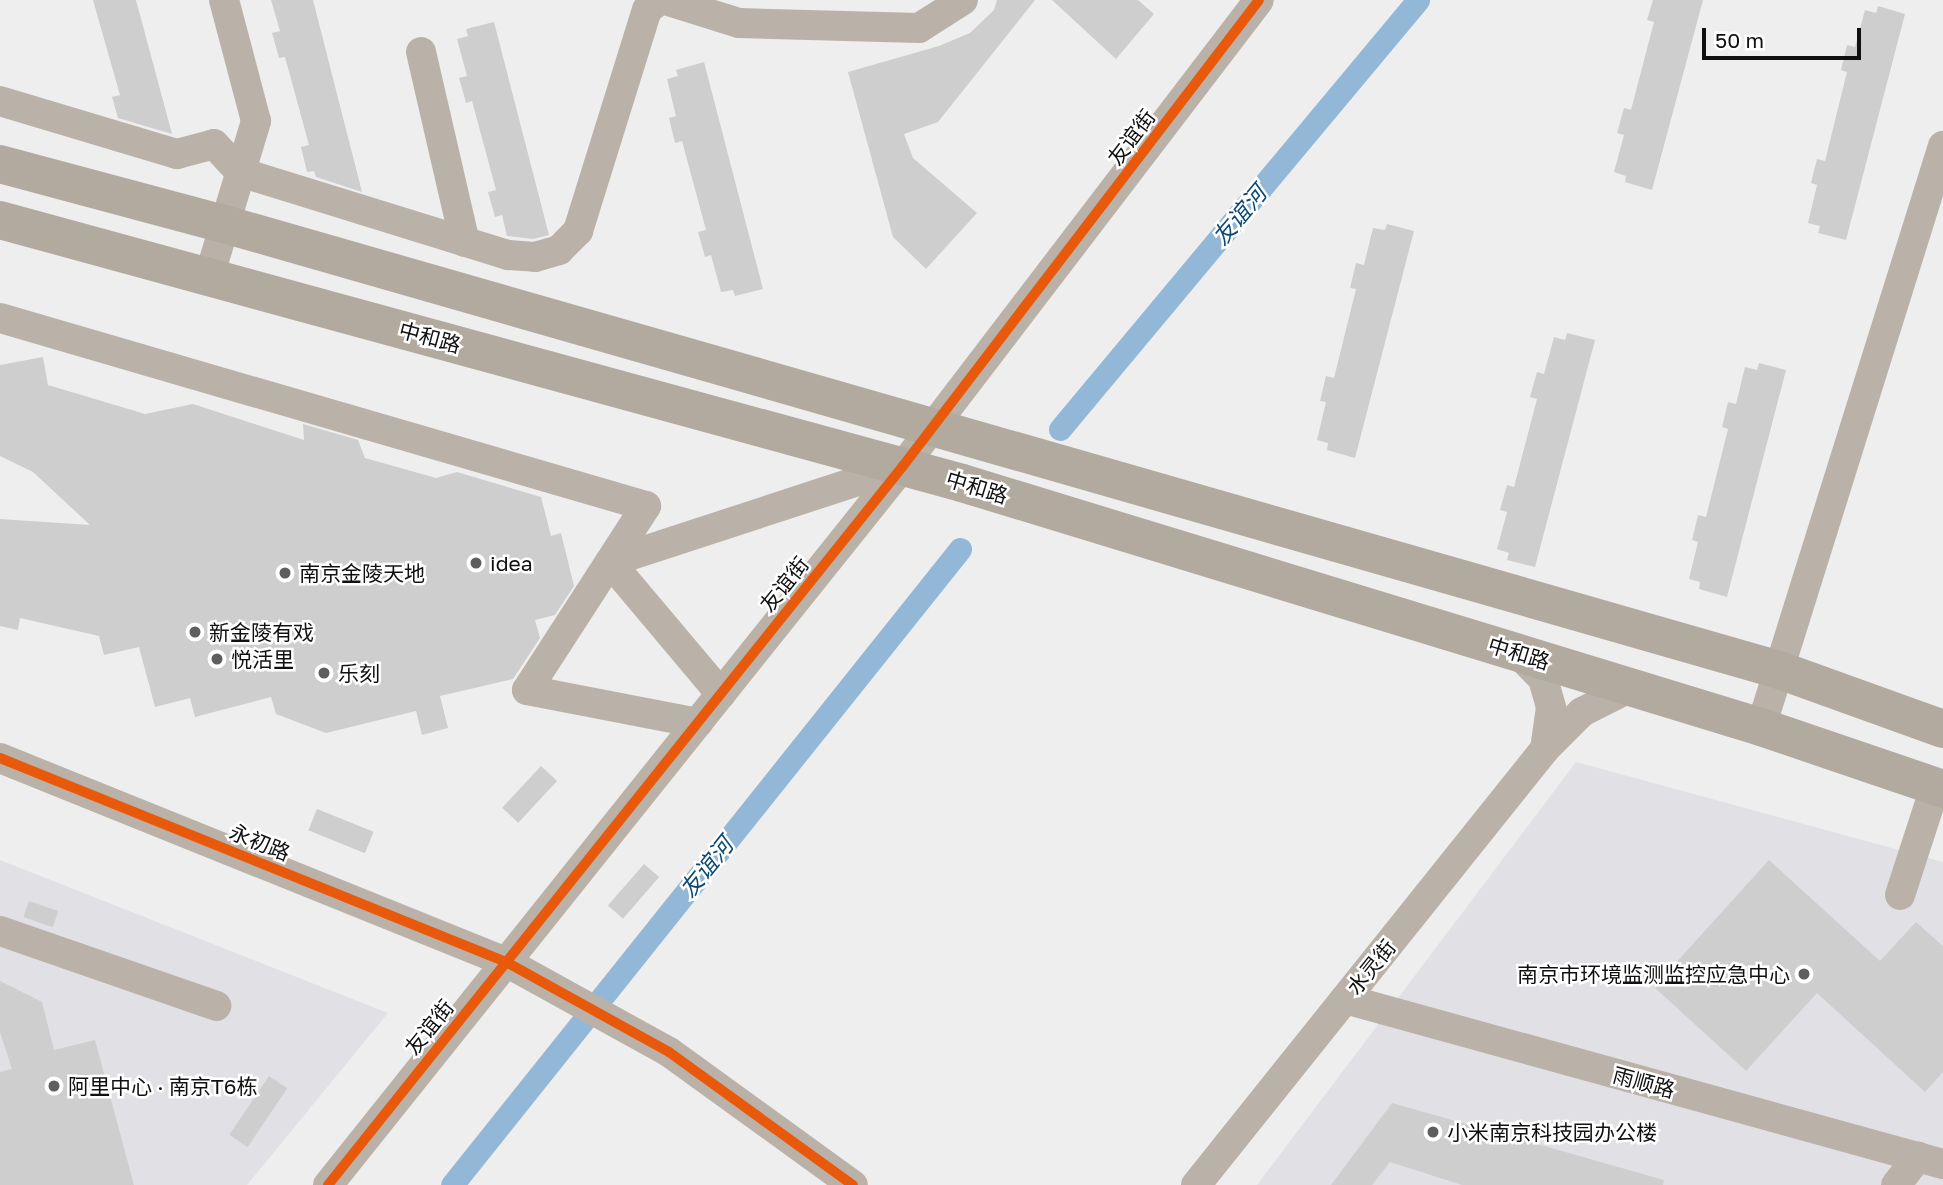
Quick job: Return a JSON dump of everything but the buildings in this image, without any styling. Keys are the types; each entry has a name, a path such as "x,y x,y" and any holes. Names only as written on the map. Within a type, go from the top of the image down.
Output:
{"main road":[{"name":"中和路","path":"0,164 224,224 931,429 1779,670 1943,729"},
{"name":"中和路","path":"0,220 903,466 1761,727 1939,788"}],"street":[{"path":"206,0 244,158"},
{"path":"209,277 256,121 224,0"},
{"path":"0,101 177,154 214,144 244,158 465,242 508,255 535,257 559,250 578,232 647,10 659,0"},
{"path":"665,0 739,23 833,13 919,27 963,0"},
{"name":"友谊街","path":"328,1185 903,466 1259,0"},
{"path":"421,52 465,242"},
{"path":"1761,727 1943,146"},
{"path":"0,318 646,506 527,690 698,723"},
{"path":"721,694 610,562 903,466"},
{"path":"1518,653 1543,679 1551,707 1545,748"},
{"name":"水灵街","path":"1196,1185 1545,748 1582,712 1631,687"},
{"name":"永初路","path":"0,758 506,962 670,1052 853,1185"},
{"path":"1900,895 1939,788"},
{"path":"0,931 216,1006"},
{"name":"雨顺路","path":"1345,999 1930,1161"},
{"path":"1896,1185 1930,1161"}],"shaded area":[{"path":"1576,762 1943,862 1943,1185 1257,1185"},
{"path":"0,860 388,1013 247,1185 0,1185"}],"waterway":[{"name":"友谊河","path":"1060,429 1418,0"},
{"name":"友谊河","path":"452,1185 960,549"}],"cycle path":[{"path":"328,1185 903,466 1259,0"},
{"path":"0,758 506,962 669,1052 853,1185"}],"place":[{"name":"idea","path":"476,563"},
{"name":"南京金陵天地","path":"285,573"},
{"name":"新金陵有戏","path":"195,632"},
{"name":"悦活里","path":"217,659"},
{"name":"乐刻","path":"324,673"},
{"name":"南京市环境监测监控应急中心","path":"1804,974"},
{"name":"阿里中心 · 南京T6栋","path":"54,1086"},
{"name":"小米南京科技园办公楼","path":"1433,1132"}]}
